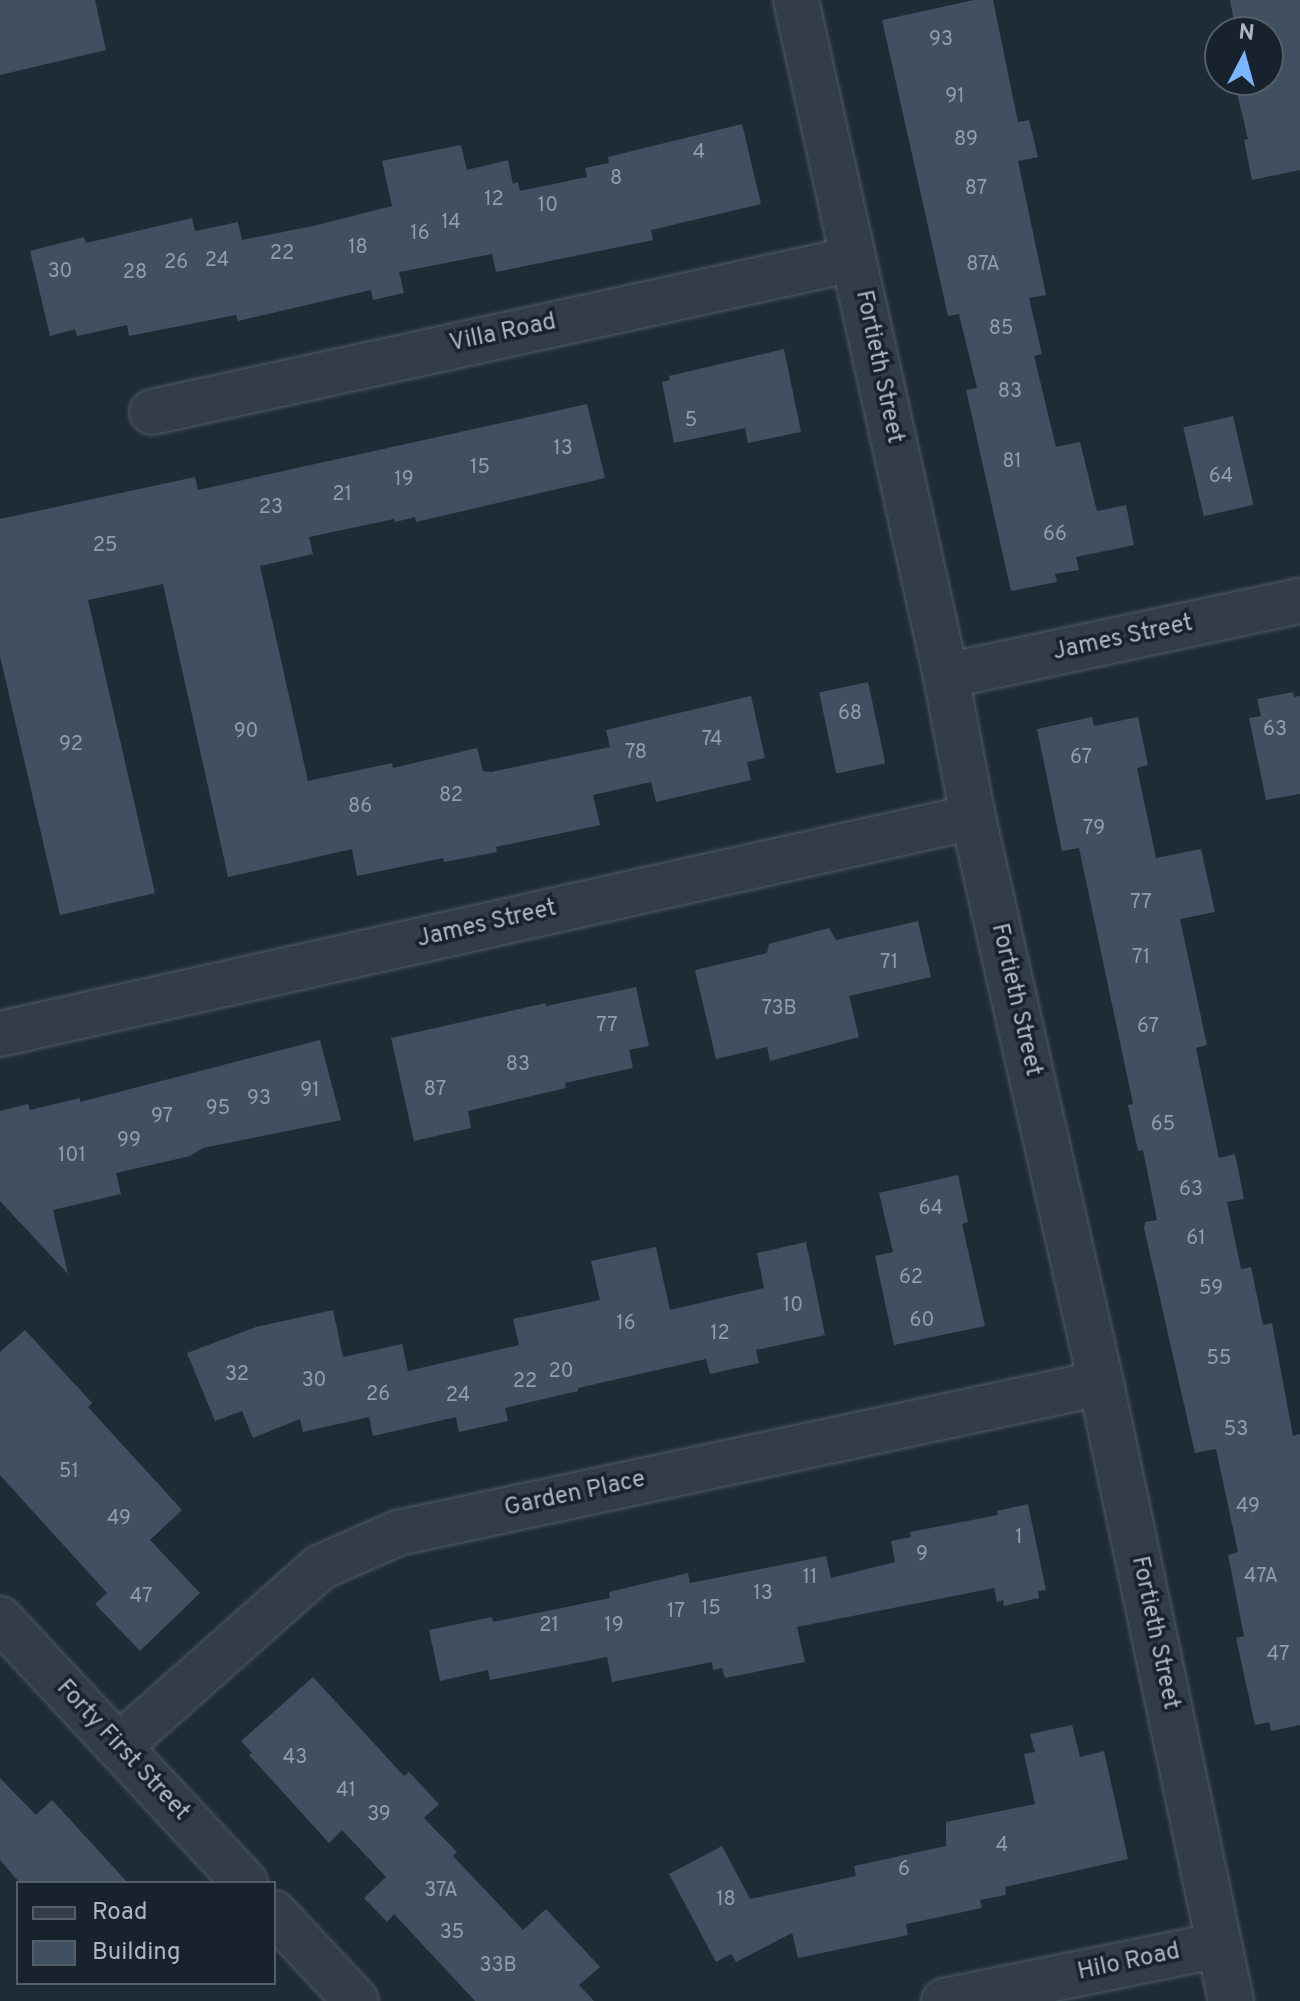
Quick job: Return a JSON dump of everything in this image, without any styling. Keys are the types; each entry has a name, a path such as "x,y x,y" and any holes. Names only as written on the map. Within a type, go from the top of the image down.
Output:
{"street":[{"name":"Fortieth Street","path":"796,0 946,676 973,817 1101,1383 1231,2001"},
{"name":"Villa Road","path":"152,412 854,259"},
{"name":"James Street","path":"946,676 1300,601"},
{"name":"James Street","path":"0,1034 973,817"},
{"name":"Garden Place","path":"118,1747 321,1567 398,1533 1101,1383"},
{"name":"Forty First Street","path":"0,1619 243,1881"},
{"path":"276,1915 356,2001"},
{"name":"Hilo Road","path":"944,2001 1219,1945"}],"building":[{"path":"0,0 95,0 106,50 0,75"},
{"path":"974,0 993,0 1018,122 1029,120 1038,157 1018,161 1046,295 1029,298 1042,354 1034,356 1056,447 1080,442 1097,511 1126,505 1134,545 1076,557 1079,570 1055,574 1057,582 1011,591 966,390 977,388 959,314 948,316 882,20"},
{"path":"1230,0 1300,0 1300,170 1252,180 1244,140 1248,139 1238,96 1284,96 1284,16 1233,16"},
{"path":"742,124 761,204 651,230 653,240 496,272 492,254 399,272 404,293 373,300 371,290 238,321 236,315 129,336 127,325 77,336 75,329 50,336 30,251 84,237 86,243 192,218 195,231 238,222 242,240 313,226 392,206 382,161 461,145 467,170 508,160 513,184 518,182 520,191 587,177 585,168 609,163 608,157"},
{"path":"784,349 801,432 748,443 745,428 674,443 662,382 670,380 669,376"},
{"path":"587,404 605,478 416,522 415,517 395,522 394,519 309,537 313,554 260,566 308,781 392,763 393,768 477,748 483,771 491,772 610,747 606,730 751,696 765,758 747,762 751,780 656,802 651,782 593,795 600,825 496,847 497,852 444,862 443,858 357,876 352,849 228,877 163,584 88,600 155,893 60,915 0,656 0,519 195,477 198,490"},
{"path":"1233,416 1253,505 1204,516 1183,427"},
{"path":"868,682 885,763 836,774 819,692"},
{"path":"1293,692 1294,697 1300,696 1300,794 1266,800 1249,718 1261,716 1257,699"},
{"path":"1092,717 1094,726 1138,717 1148,765 1137,768 1156,858 1201,849 1215,912 1180,919 1207,1045 1196,1048 1219,1158 1235,1154 1244,1199 1227,1202 1241,1269 1251,1267 1263,1325 1272,1323 1293,1436 1300,1434 1300,1725 1271,1731 1269,1722 1255,1725 1236,1638 1244,1636 1228,1555 1238,1552 1216,1449 1195,1453 1144,1228 1145,1222 1157,1220 1143,1150 1138,1151 1128,1105 1133,1104 1079,848 1062,851 1037,729"},
{"path":"918,921 931,977 849,996 859,1037 770,1061 767,1047 716,1059 695,970 767,953 769,944 829,928 836,940"},
{"path":"636,987 649,1046 629,1050 633,1068 565,1083 566,1088 468,1111 471,1128 414,1141 391,1038 546,1003 546,1006"},
{"path":"320,1040 341,1120 203,1148 190,1156 116,1173 121,1194 53,1210 68,1274 0,1201 0,1111 28,1104 30,1110 80,1098 80,1102"},
{"path":"958,1175 968,1222 962,1224 985,1326 894,1345 875,1256 893,1252 879,1193"},
{"path":"806,1242 825,1335 756,1350 759,1363 710,1374 706,1359 578,1388 578,1391 505,1408 508,1421 459,1432 456,1417 373,1436 369,1417 303,1432 300,1419 253,1438 242,1411 215,1421 187,1353 256,1327 333,1310 343,1357 402,1344 408,1371 519,1345 513,1319 600,1300 591,1261 656,1247 670,1310 764,1288 757,1253"},
{"path":"25,1330 92,1403 88,1407 182,1510 150,1540 200,1593 140,1651 95,1604 107,1593 0,1475 0,1352"},
{"path":"1028,1504 1046,1590 1038,1591 1039,1598 1004,1606 1003,1600 997,1602 994,1588 797,1627 805,1662 725,1678 722,1668 713,1670 712,1662 612,1682 607,1657 490,1680 488,1670 440,1681 429,1630 492,1617 493,1622 610,1598 609,1592 688,1573 690,1583 826,1556 831,1578 895,1562 891,1541 911,1537 910,1532 998,1515 997,1511"},
{"path":"313,1677 404,1776 409,1772 439,1804 424,1818 457,1852 453,1856 523,1930 546,1909 600,1967 579,1985 594,2001 475,2001 394,1914 387,1922 364,1898 386,1877 342,1830 329,1843 249,1755 252,1753 241,1741"},
{"path":"1072,1725 1080,1757 1104,1751 1128,1859 1005,1887 1006,1895 980,1900 982,1908 906,1924 908,1935 798,1958 792,1933 736,1962 731,1954 716,1962 669,1874 722,1846 750,1899 856,1876 854,1866 946,1846 946,1822 1035,1804 1024,1754 1035,1752 1030,1734"},
{"path":"0,1778 36,1815 52,1800 126,1881 18,1881 0,1860"}]}
